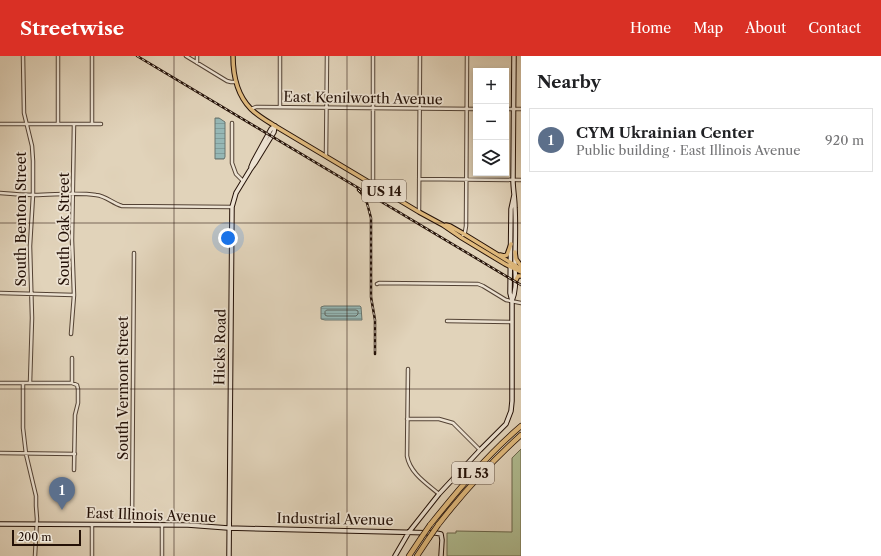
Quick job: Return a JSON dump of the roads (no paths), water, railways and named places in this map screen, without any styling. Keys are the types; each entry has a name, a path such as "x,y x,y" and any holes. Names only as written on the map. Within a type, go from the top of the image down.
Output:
{"highway":[{"name":"IL 53","path":"409,556 420,538 461,487 489,456 521,426"},
{"name":"IL 53","path":"417,556 452,507 499,455 521,434"}],"main road":[{"name":"US 14","path":"233,56 235,82 243,99 251,109 275,126 419,212 443,225 450,226 463,236 513,266 521,269"},
{"path":"514,56 513,180 515,207 515,252 516,259 521,266"},
{"name":"Hicks Road","path":"229,556 228,528 232,207 236,193 250,170 271,129 275,126"},
{"path":"512,301 515,295 516,280 511,244 511,209 514,195"},
{"name":"US 14","path":"463,236 497,254 521,272"},
{"path":"497,254 504,256 508,255 511,244"},
{"path":"395,556 409,532 438,494 503,428 509,419 511,411 512,322 512,301 510,294 515,252"},
{"path":"516,280 518,276 521,276"},
{"name":"East Illinois Avenue","path":"0,524 191,525 228,528"},
{"name":"Industrial Avenue","path":"228,528 436,533 441,534 442,556"}],"street":[{"name":"South Benton Street","path":"23,56 23,104 26,124 32,146 30,246 32,294 30,383"},
{"path":"58,56 58,124"},
{"path":"92,56 92,124"},
{"path":"186,56 227,81 235,82"},
{"path":"197,63 198,56"},
{"path":"280,56 280,107"},
{"path":"326,156 327,56"},
{"path":"373,184 374,56"},
{"path":"419,212 420,56"},
{"path":"463,236 466,226 467,56"},
{"name":"East Kenilworth Avenue","path":"251,109 256,107 473,109"},
{"path":"509,109 521,110"},
{"path":"232,123 232,163 236,174 243,181"},
{"path":"0,124 102,124"},
{"name":"South Oak Street","path":"71,334 74,295 72,240 74,124"},
{"path":"419,179 521,180"},
{"path":"0,193 32,195 95,194 108,198 115,204 122,206 232,207"},
{"name":"South Vermont Street","path":"132,524 134,253"},
{"path":"377,284 478,284 506,300 521,303"},
{"path":"0,293 74,295"},
{"path":"447,321 512,322"},
{"path":"72,358 72,383"},
{"path":"408,369 407,456 410,466 418,476 438,494"},
{"path":"0,383 72,383 77,385 78,403 75,415 74,470"},
{"path":"23,383 23,428 26,454 36,496 37,524 35,556"},
{"path":"407,419 439,418 453,422 480,450"},
{"path":"0,453 75,454"},
{"path":"92,524 92,556"},
{"path":"162,525 162,556"}],"water":[{"path":"215,118 219,118 225,122 224,159 215,159"},
{"path":"360,306 362,320 321,319 321,307"}],"railway":[{"path":"137,56 521,285"},
{"path":"358,190 367,203 371,218 371,297 375,320 375,354"}],"place":[{"name":"CYM Ukrainian Center","path":"62,510"}]}
